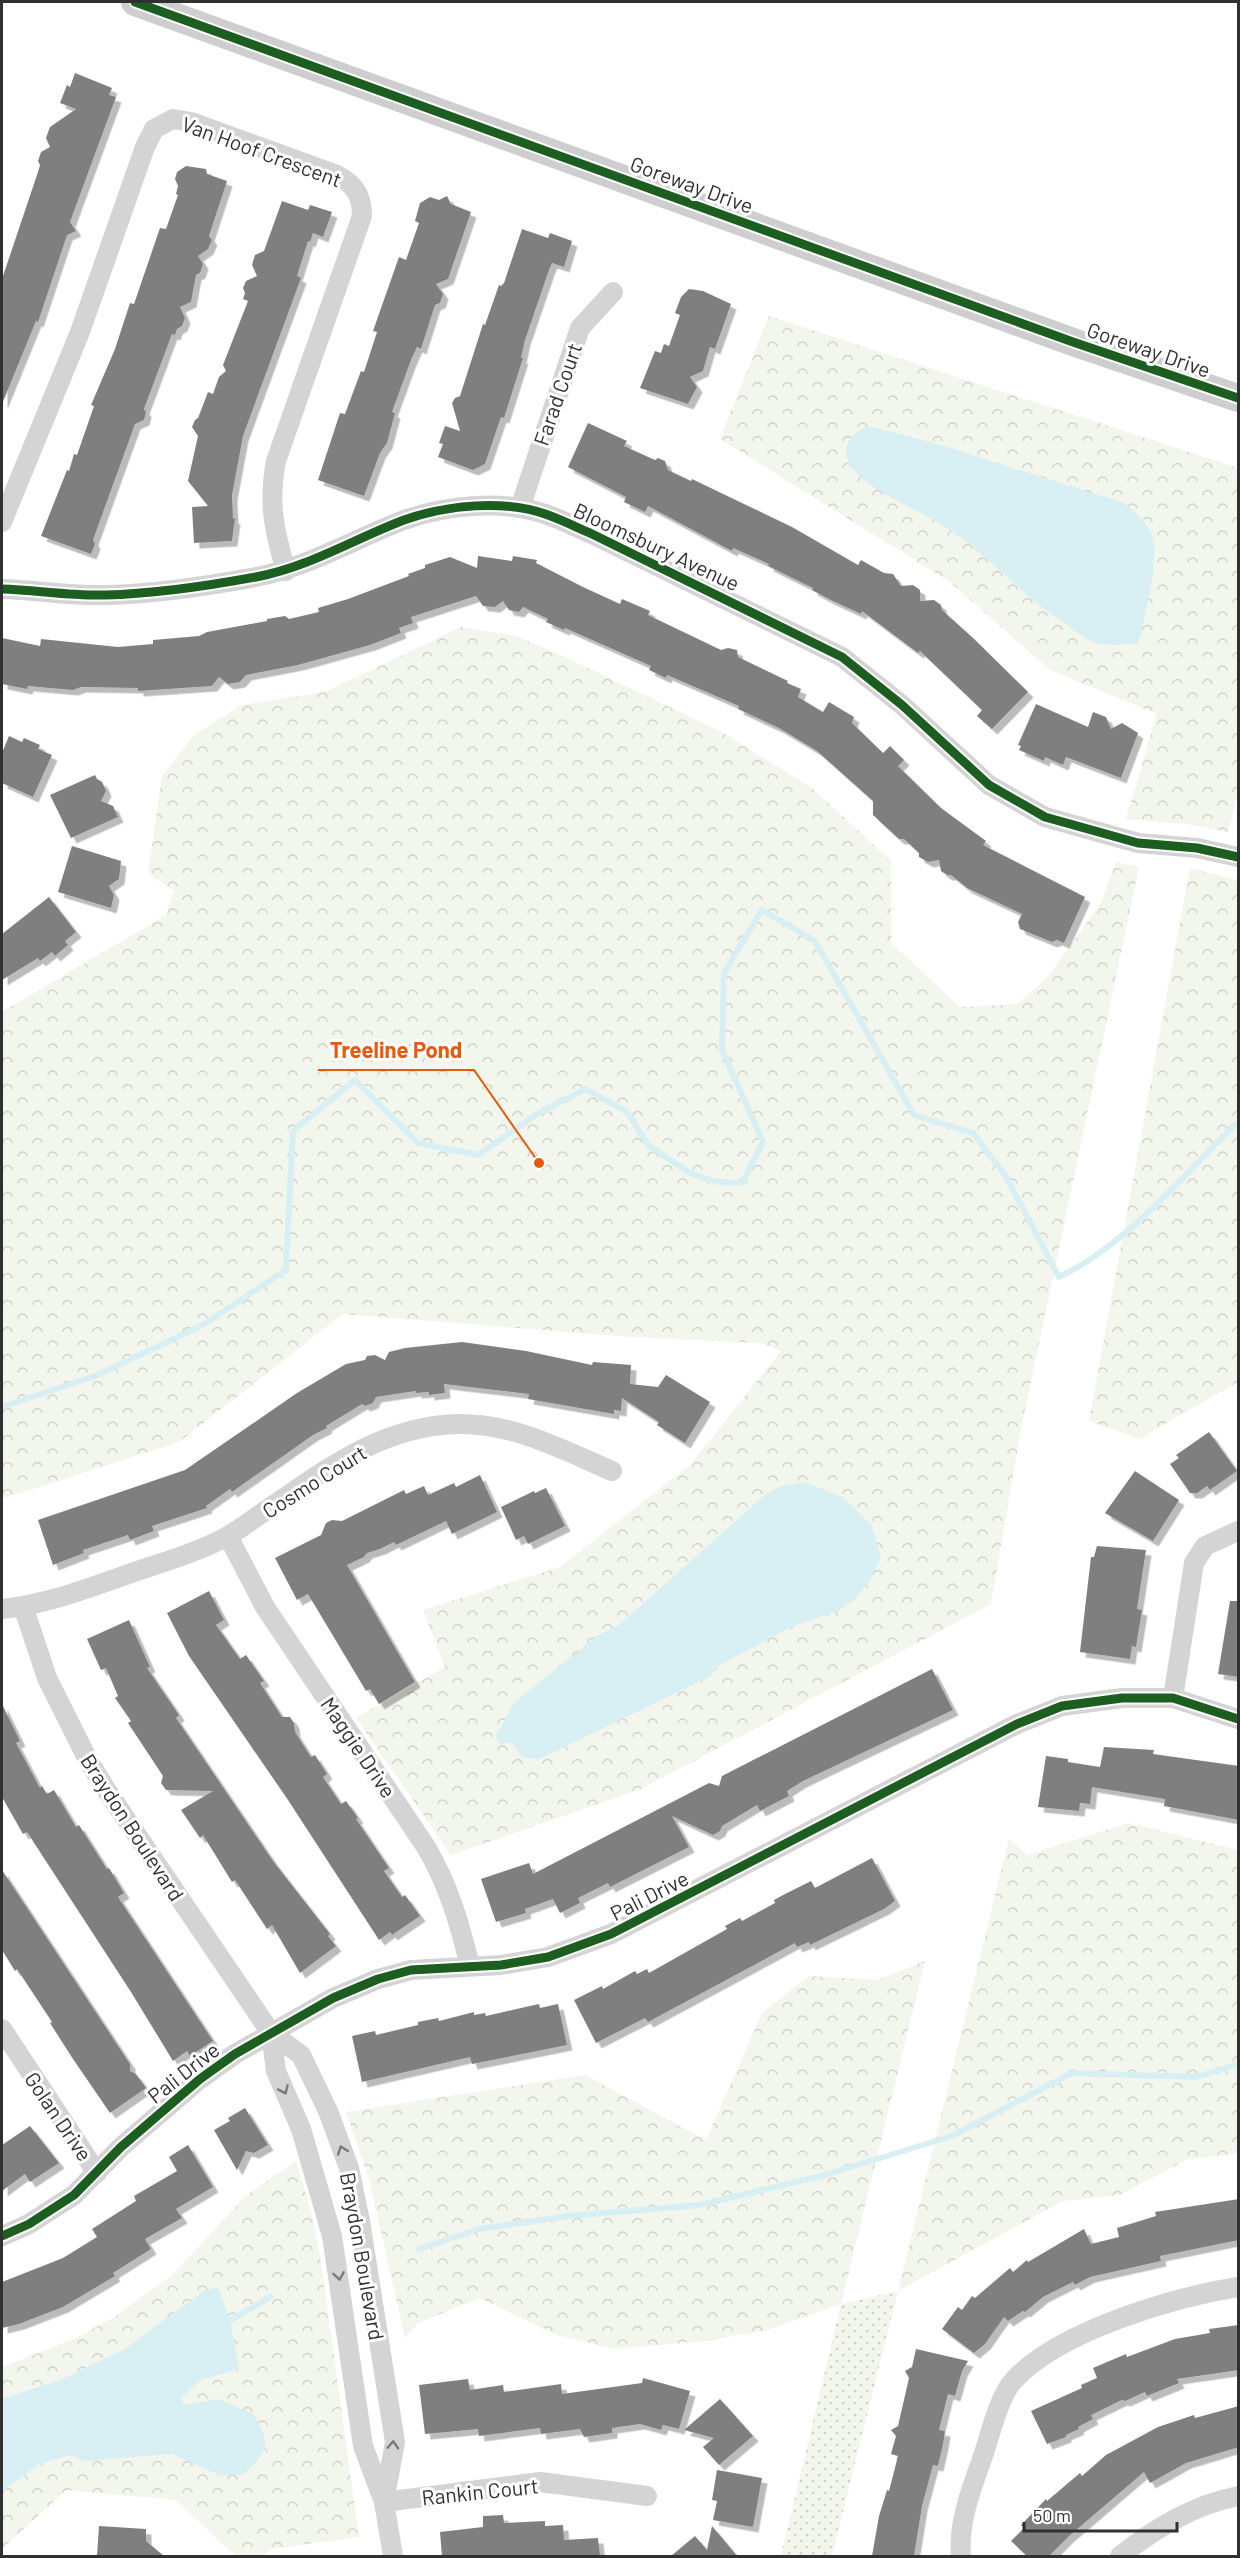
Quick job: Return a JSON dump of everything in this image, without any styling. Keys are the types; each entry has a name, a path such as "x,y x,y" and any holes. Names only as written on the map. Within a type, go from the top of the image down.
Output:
{"street":[{"name":"Goreway Drive","path":"135,2 1074,342 1239,398"},
{"name":"Van Hoof Crescent","path":"2,522 80,332 145,147 154,129 163,122 173,119 191,122 337,175 350,182 358,191 362,202 362,216 276,461 271,488 272,514 286,571"},
{"name":"Farad Court","path":"520,508 580,328 613,292"},
{"name":"Bloomsbury Avenue","path":"2,589 71,594 125,594 255,578 286,571 317,560 426,513 494,506 520,508 547,514 590,533 842,657 902,705 989,784 1045,817 1129,841 1197,848 1239,857"},
{"name":"Cosmo Court","path":"2,1609 58,1599 195,1551 228,1536 344,1457 373,1444 422,1428 457,1424 500,1429 532,1437 612,1471"},
{"path":"1173,1698 1194,1563 1205,1546 1239,1531"},
{"name":"Maggie Drive","path":"228,1536 265,1607 420,1837 444,1877 455,1907 470,1966"},
{"name":"Braydon Boulevard","path":"23,1606 47,1678 88,1760 271,2033 301,2055 328,2111 349,2168 360,2221 395,2442 384,2502"},
{"name":"Pali Drive","path":"2,2236 29,2224 63,2203 179,2095 235,2054 333,1998 378,1979 411,1970 501,1965 548,1957 611,1934 1041,1713 1087,1701 1173,1698 1239,1719"},
{"name":"Golan Drive","path":"2,2029 97,2173"},
{"name":"Braydon Boulevard","path":"271,2033 276,2071 301,2129 332,2236 363,2446 384,2502 393,2556"},
{"path":"961,2556 960,2547 967,2501 1001,2403 1013,2381 1032,2364 1065,2343 1132,2314 1206,2292 1239,2287"},
{"name":"Rankin Court","path":"384,2502 540,2482 647,2496"},
{"path":"1120,2556 1146,2535 1171,2520 1197,2508 1239,2496"}],"green space":[{"path":"769,316 1238,468 1238,792 1228,832 1187,824 1126,819 1157,714 1050,670 950,582 720,439"},
{"path":"461,627 516,636 565,657 722,732 812,788 891,861 891,943 960,1007 1017,1004 1046,979 1101,903 1116,862 1139,867 1020,1434 991,1604 641,1789 451,1855 356,1718 445,1667 423,1610 560,1567 690,1465 781,1351 761,1343 631,1337 343,1314 179,1442 2,1499 2,1012 166,915 174,891 148,873 162,776 194,735 242,705 325,692"},
{"path":"1190,868 1238,880 1238,1382 1139,1439 1089,1421"},
{"path":"1129,1823 1238,1850 1238,2153 1186,2160 1120,2195 1063,2201 898,2291 1009,1839 1027,1855"},
{"path":"925,1961 841,2304 768,2330 706,2341 614,2349 557,2335 480,2298 418,2323 405,2338 369,2179 346,2112 585,2075 706,2140 762,2013 809,1976 878,1980"},
{"path":"296,2161 311,2211 320,2255 359,2537 271,2549 262,2556 235,2556 176,2500 66,2490 2,2549 2,2367 76,2338 116,2316 172,2275 248,2194"},
{"path":"898,2291 832,2556 781,2556 841,2304"}],"water":[{"path":"866,427 944,446 1124,503 1149,528 1154,548 1149,598 1142,633 1137,643 1102,644 1084,637 1048,612 956,534 865,481 849,463 846,451 852,437"},
{"path":"804,1482 843,1497 872,1526 881,1557 870,1580 857,1597 840,1610 791,1627 718,1666 711,1676 539,1759 523,1758 511,1742 499,1745 496,1736 514,1703 597,1636 619,1625 766,1494 781,1486"},
{"path":"218,2287 230,2320 239,2369 201,2380 181,2398 184,2405 218,2399 254,2414 263,2433 265,2447 258,2459 244,2474 221,2476 172,2454 84,2461 71,2455 39,2464 2,2492 2,2399 60,2380 125,2349 204,2291"}],"building":[{"path":"75,73 112,88 109,95 116,97 70,222 76,231 67,235 38,322 36,321 2,404 2,279 38,172 41,152 50,147 46,138 50,127 76,109 60,103"},
{"path":"186,166 206,169 207,174 227,181 209,236 212,240 208,249 198,256 203,264 200,273 196,275 191,302 180,307 185,318 175,335 172,334 144,409 146,412 144,420 135,424 93,540 95,544 91,554 41,536 74,454 77,455 94,406 91,405 115,349 130,303 134,304 160,228 166,229 178,195 175,179 177,172"},
{"path":"447,196 451,204 471,212 448,279 436,284 443,294 440,303 435,305 421,349 417,347 411,360 392,412 395,413 387,443 380,453 364,496 318,480 340,413 345,414 361,371 364,372 377,332 373,331 399,257 406,260 419,223 415,221 420,203 430,197 439,200"},
{"path":"282,201 308,210 310,205 332,212 323,237 313,233 310,242 308,241 297,276 301,278 243,436 232,495 233,519 235,518 232,541 194,543 192,507 208,506 188,481 198,436 192,427 208,392 213,394 219,377 226,371 223,365 248,301 243,299 245,293 243,288 246,281 257,276 252,265 255,255 264,251"},
{"path":"522,229 548,238 550,233 572,241 564,267 552,263 525,340 521,358 523,358 504,418 501,417 485,464 473,470 438,457 443,444 439,443 445,426 460,431 452,403 460,396 483,324 485,325 499,285 504,283"},
{"path":"689,289 703,291 731,304 715,349 710,347 703,371 690,377 697,387 688,404 640,388 655,351 661,353 664,344 669,346 680,315 675,313 681,297"},
{"path":"588,423 627,441 624,446 655,460 658,458 665,461 668,470 691,481 692,479 792,527 858,565 861,560 884,573 893,574 901,586 913,585 920,590 920,601 934,600 941,605 942,610 1028,692 992,729 977,716 982,710 920,651 918,653 862,611 861,614 831,600 812,590 813,588 768,566 769,564 733,548 732,551 648,506 645,512 624,502 626,497 568,467"},
{"path":"478,556 512,561 513,556 537,560 536,563 583,587 620,604 622,599 650,611 648,615 721,650 728,648 737,650 738,657 801,689 798,697 823,712 829,702 854,717 852,723 883,753 890,746 904,760 898,766 941,808 986,841 983,845 1085,897 1064,943 1057,940 1052,942 1020,929 1018,922 1022,914 967,888 951,875 947,875 941,871 939,860 928,862 919,857 919,853 904,839 899,839 873,815 873,801 817,751 779,728 738,709 739,706 667,675 666,678 649,670 651,666 565,628 564,630 546,622 548,619 523,607 519,612 509,610 503,601 495,607 483,606 476,596 411,617 413,623 399,628 401,633 370,645 298,665 246,675 240,682 228,684 219,677 212,686 138,691 138,688 81,687 73,690 28,686 27,689 2,684 2,638 40,646 41,639 118,647 153,644 153,640 199,636 207,632 267,621 267,619 285,616 289,619 319,612 318,608 409,576 408,574 425,568 425,565 450,557 477,568"},
{"path":"1036,704 1088,727 1093,712 1106,717 1111,729 1122,723 1138,733 1121,778 1066,757 1063,765 1045,757 1044,761 1019,750 1021,746 1018,745"},
{"path":"9,736 22,742 24,738 40,745 38,749 52,755 33,797 2,783 2,753"},
{"path":"95,775 102,782 106,791 101,801 113,806 118,817 71,838 50,795"},
{"path":"72,846 121,861 119,879 109,886 114,895 111,908 58,892"},
{"path":"49,897 76,932 65,941 68,945 55,956 52,952 40,961 38,958 2,980 2,934"},
{"path":"462,1342 526,1351 592,1365 593,1362 631,1365 630,1384 658,1387 666,1375 710,1402 685,1443 657,1425 659,1422 622,1398 621,1411 614,1410 614,1414 528,1399 529,1394 444,1384 445,1393 429,1395 429,1392 416,1393 416,1391 376,1397 373,1403 365,1406 362,1404 326,1426 327,1428 313,1435 232,1492 230,1489 206,1506 207,1508 152,1526 154,1531 130,1540 128,1535 83,1550 84,1553 53,1565 38,1520 185,1470 297,1393 346,1364 365,1360 367,1356 375,1355 385,1360 389,1352 405,1348"},
{"path":"1209,1432 1237,1471 1210,1490 1207,1486 1197,1493 1190,1493 1170,1464 1179,1458 1176,1455"},
{"path":"1135,1471 1179,1500 1153,1541 1105,1513"},
{"path":"480,1475 497,1512 452,1534 446,1521 396,1545 394,1542 367,1553 364,1557 347,1565 415,1682 379,1704 370,1689 366,1691 308,1594 297,1600 275,1558 321,1535 326,1523 332,1520 342,1521 404,1490 406,1494 424,1486 428,1495 454,1483 456,1487"},
{"path":"546,1488 565,1526 528,1544 524,1536 516,1540 501,1507 534,1491 535,1493"},
{"path":"1097,1546 1146,1550 1137,1609 1142,1610 1136,1647 1132,1646 1130,1659 1080,1652 1091,1557 1094,1557"},
{"path":"209,1591 224,1620 216,1625 240,1659 246,1655 264,1681 260,1683 282,1717 290,1717 294,1723 295,1732 311,1757 315,1755 327,1774 323,1777 341,1804 346,1801 389,1868 384,1871 402,1897 405,1895 420,1916 392,1935 390,1932 379,1940 288,1800 189,1656 167,1613"},
{"path":"1230,1601 1239,1601 1239,1677 1218,1674"},
{"path":"129,1620 150,1667 147,1668 179,1715 176,1718 273,1861 330,1934 328,1936 336,1946 300,1973 272,1925 267,1929 235,1880 232,1882 203,1835 200,1838 181,1810 213,1791 166,1790 161,1783 163,1776 128,1723 131,1721 115,1698 118,1696 106,1668 101,1670 87,1639"},
{"path":"932,1669 953,1710 803,1781 787,1791 789,1796 760,1811 757,1805 722,1826 720,1831 713,1835 672,1816 689,1847 610,1887 608,1883 578,1898 580,1903 560,1913 553,1899 525,1909 526,1913 496,1922 481,1879 529,1863 533,1874 709,1783 719,1786 722,1776"},
{"path":"2,1704 20,1741 16,1743 40,1788 42,1786 47,1794 54,1790 76,1827 79,1825 107,1869 109,1868 124,1893 118,1897 213,2041 190,2056 187,2051 173,2061 27,1832 23,1834 2,1797"},
{"path":"1104,1747 1154,1750 1153,1754 1239,1766 1239,1820 1164,1806 1165,1799 1092,1787 1090,1804 1080,1803 1079,1811 1038,1807 1046,1756 1100,1767"},
{"path":"872,1858 895,1901 884,1909 810,1945 809,1942 797,1947 795,1943 648,2022 645,2018 596,2043 574,2000 602,1986 603,1989 635,1971 637,1974 647,1969 649,1973 727,1929 725,1926 740,1918 742,1921 775,1903 774,1900 785,1894 811,1881 815,1888"},
{"path":"2,1870 130,2064 130,2071 136,2074 146,2088 110,2113 17,1969 15,1971 2,1950"},
{"path":"539,2004 540,2008 558,2004 567,2045 472,2064 470,2057 362,2082 352,2036 375,2031 376,2035 438,2018 439,2021 474,2012 474,2015 485,2013 486,2016"},
{"path":"245,2108 268,2145 254,2153 246,2151 237,2170 214,2130 230,2121 228,2118"},
{"path":"30,2126 59,2163 30,2182 25,2174 2,2191 2,2145"},
{"path":"188,2145 213,2187 176,2209 182,2218 145,2239 151,2249 113,2273 115,2276 63,2307 2,2328 2,2282 63,2258 97,2237 92,2229 136,2201 134,2196 177,2171 169,2157"},
{"path":"1239,2199 1239,2240 1160,2256 1161,2261 1090,2277 1075,2285 1073,2282 1043,2297 1025,2312 1023,2311 1008,2321 1004,2317 985,2344 974,2353 942,2329 958,2307 962,2310 972,2296 975,2298 1010,2268 1013,2272 1027,2260 1028,2262 1084,2229 1091,2244 1119,2237 1117,2228 1156,2216 1155,2212"},
{"path":"1239,2325 1239,2370 1177,2379 1179,2383 1147,2396 1145,2392 1125,2401 1122,2400 1091,2415 1093,2419 1066,2437 1047,2444 1031,2411 1082,2388 1081,2385 1097,2378 1093,2368 1126,2354 1127,2357 1175,2339 1210,2333 1209,2329"},
{"path":"916,2349 968,2361 962,2371 955,2396 948,2394 939,2430 945,2431 943,2444 938,2466 933,2465 922,2506 914,2556 872,2556 879,2516 887,2490 889,2491 898,2456 891,2454 896,2436 891,2430 898,2426 909,2378 905,2371 912,2367"},
{"path":"643,2378 690,2391 679,2429 663,2425 661,2430 640,2424 612,2428 612,2433 584,2437 580,2429 541,2434 540,2428 479,2436 478,2429 425,2434 419,2385 468,2379 470,2390 503,2385 504,2392 561,2384 562,2394 642,2383"},
{"path":"720,2399 753,2436 719,2465 703,2447 714,2438 684,2430"},
{"path":"1239,2406 1239,2447 1186,2463 1150,2483 1144,2472 1049,2556 1027,2556 1011,2541 1024,2528 1021,2525 1046,2499 1047,2501 1080,2473 1082,2476 1106,2455 1158,2427 1194,2415 1195,2418"},
{"path":"717,2470 762,2478 753,2527 713,2520 717,2501 712,2500"},
{"path":"503,2515 504,2523 545,2521 545,2526 563,2525 564,2540 598,2538 600,2556 442,2556 440,2532 483,2527 483,2516"},
{"path":"99,2526 146,2529 146,2541 164,2556 97,2556"},
{"path":"712,2526 737,2556 671,2556 695,2536 707,2550"}],"waterway":[{"path":"2,1407 95,1376 203,1325 286,1270 293,1131 355,1080 418,1143 478,1155 537,1114 586,1089 628,1113 648,1145 690,1173 717,1182 742,1183 763,1142 722,1050 724,973 762,910 815,941 914,1115 973,1133 1007,1178 1059,1277 1107,1248 1130,1229 1174,1188 1234,1125 1238,1124"},
{"path":"419,2249 479,2229 568,2216 700,2205 825,2175 952,2136 1072,2073 1196,2077 1238,2064"},
{"path":"223,2325 270,2297"}],"cycle path":[{"path":"135,2 1073,342 1238,398"},
{"path":"2,589 106,595 200,586 256,577 294,567 385,527 438,511 476,506 531,510 590,533 842,657 902,705 989,785 1045,817 1138,843 1197,848 1238,857"},
{"path":"2,2236 29,2224 74,2195 121,2147 200,2079 235,2054 333,1998 378,1979 411,1970 501,1965 548,1957 611,1934 1017,1724 1062,1706 1122,1698 1173,1698 1238,1719"}],"place":[{"name":"Treeline Pond","path":"539,1163"}]}
